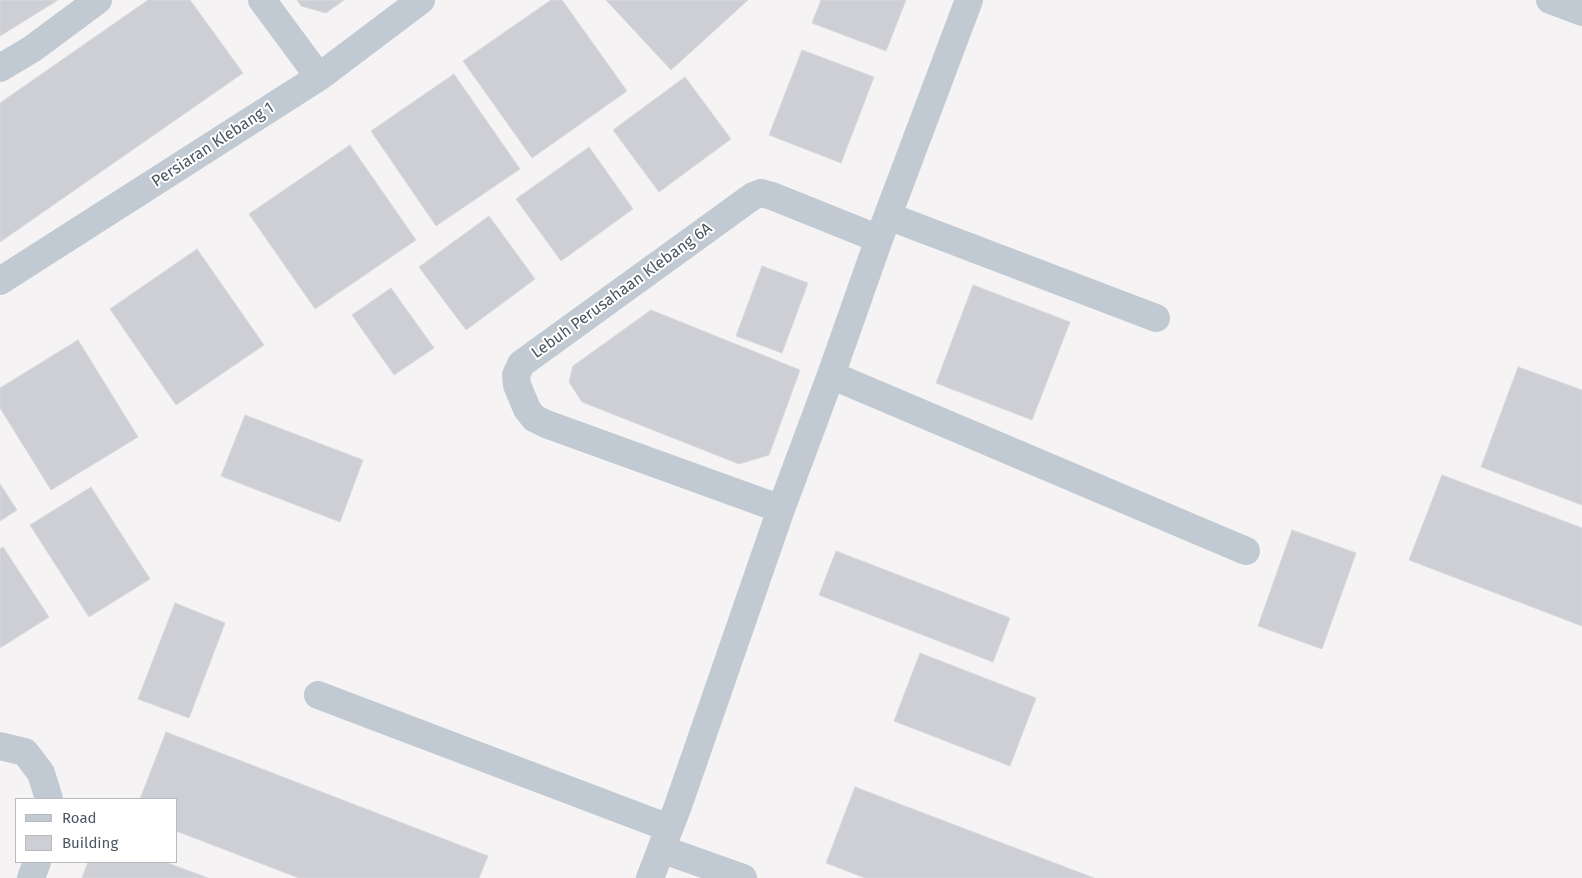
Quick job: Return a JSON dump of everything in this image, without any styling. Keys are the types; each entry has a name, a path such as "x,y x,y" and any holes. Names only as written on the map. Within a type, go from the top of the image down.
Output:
{"street":[{"path":"0,68 32,49 98,0"},
{"path":"262,0 319,77"},
{"name":"Persiaran Klebang 1","path":"0,281 319,77 421,0"},
{"path":"650,878 781,509 969,0"},
{"path":"1550,0 1582,12"},
{"name":"Lebuh Perusahaan Klebang 6A","path":"781,509 534,418 527,409 517,385 516,375 521,364 753,196 762,193 884,228 916,226 1156,318"},
{"path":"831,375 1246,551"},
{"path":"318,696 665,839 743,878"},
{"path":"0,746 25,752 41,773 48,798"},
{"path":"31,878 38,863"}],"building":[{"path":"0,0 58,0 0,36"},
{"path":"148,0 190,0 243,73 0,242 0,103"},
{"path":"297,0 344,0 326,13 301,6"},
{"path":"551,0 562,0 627,91 532,158 463,61"},
{"path":"606,0 748,0 671,70"},
{"path":"821,0 906,0 886,51 812,23"},
{"path":"802,50 874,77 841,163 769,135"},
{"path":"454,74 520,169 436,226 371,131"},
{"path":"685,77 731,139 659,192 613,130"},
{"path":"350,145 416,240 315,309 249,214"},
{"path":"589,147 633,209 561,261 516,199"},
{"path":"489,216 535,279 466,330 419,267"},
{"path":"197,249 264,345 176,405 110,309"},
{"path":"762,266 808,283 782,353 736,336"},
{"path":"973,285 1070,322 1032,420 936,383"},
{"path":"391,288 434,348 394,375 352,315"},
{"path":"651,310 800,370 769,455 739,464 582,402 569,382 573,366"},
{"path":"78,340 138,437 51,490 0,408 0,388"},
{"path":"1518,367 1582,390 1582,505 1481,467"},
{"path":"245,415 363,460 340,522 221,476"},
{"path":"1442,475 1582,528 1582,626 1409,560"},
{"path":"0,484 17,510 0,521"},
{"path":"91,487 150,579 89,617 30,525"},
{"path":"1292,530 1356,553 1322,649 1258,626"},
{"path":"3,547 49,617 0,648 0,549"},
{"path":"836,551 1010,618 993,662 819,595"},
{"path":"175,603 225,623 189,718 138,699"},
{"path":"920,653 1036,698 1010,766 894,721"},
{"path":"166,732 488,856 479,878 299,878 178,832 178,798 140,798"},
{"path":"855,787 1094,878 865,878 826,863"},
{"path":"88,863 168,863 208,878 82,878"}]}
